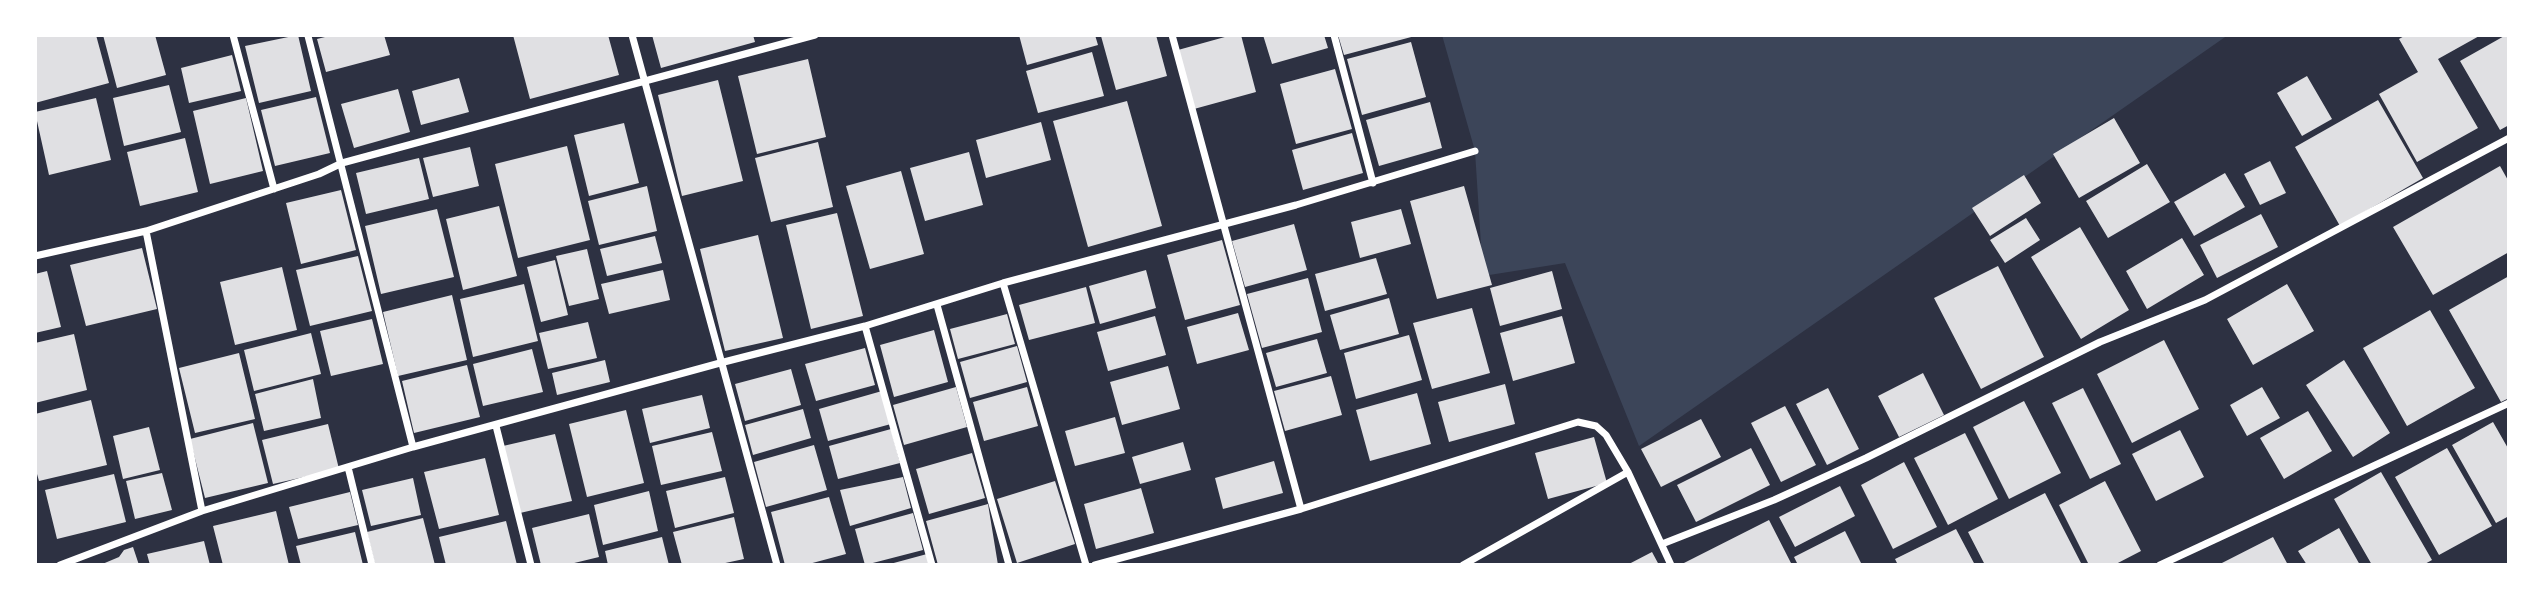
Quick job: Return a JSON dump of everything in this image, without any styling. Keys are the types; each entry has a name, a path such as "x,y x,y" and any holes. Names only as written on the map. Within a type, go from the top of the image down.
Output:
{"street":[{"path":"233,35 274,189"},
{"path":"632,35 777,565"},
{"path":"35,256 146,231 318,174 342,163 644,82 798,37 815,35"},
{"path":"1172,35 1301,509"},
{"path":"1334,35 1373,183"},
{"path":"308,36 413,447"},
{"path":"1662,544 1774,500 2100,342 2205,300 2509,138"},
{"path":"60,565 202,511 413,447 866,326 1003,284 1373,183 1475,151"},
{"path":"146,231 202,511"},
{"path":"1003,284 1086,565"},
{"path":"937,305 1009,565"},
{"path":"866,326 932,565"},
{"path":"2160,565 2509,403"},
{"path":"1095,565 1301,509 1578,422 1595,426 1606,435 1628,472 1671,565"},
{"path":"496,426 531,565"},
{"path":"348,467 372,565"},
{"path":"1463,565 1628,472"}],"shaded area":[{"path":"1442,35 2228,35 1639,446 1565,263 1483,276 1475,151"}],"building":[{"path":"35,35 96,35 109,83 35,103"},
{"path":"103,35 155,35 166,75 117,88"},
{"path":"298,35 311,91 259,103 245,46"},
{"path":"333,35 384,35 390,55 326,72 317,39"},
{"path":"513,35 608,35 619,75 530,99"},
{"path":"652,35 753,35 755,42 661,68"},
{"path":"1019,35 1095,35 1098,45 1027,65"},
{"path":"1156,35 1167,76 1116,90 1101,36"},
{"path":"1241,35 1256,92 1194,109 1178,50"},
{"path":"1263,35 1324,35 1328,48 1272,64"},
{"path":"1338,35 1415,35 1415,36 1344,55"},
{"path":"2406,35 2481,35 2438,59 2478,128 2417,162 2379,94 2418,72 2399,39"},
{"path":"2509,35 2509,125 2500,130 2460,61"},
{"path":"1411,42 1426,97 1362,115 1347,59"},
{"path":"1092,52 1104,96 1038,113 1026,71"},
{"path":"232,55 241,91 189,103 181,68"},
{"path":"808,59 826,137 757,154 738,76"},
{"path":"1335,69 1352,129 1296,144 1280,84"},
{"path":"2307,76 2332,119 2302,136 2277,93"},
{"path":"459,78 469,112 421,125 412,91"},
{"path":"718,80 743,181 682,196 658,95"},
{"path":"169,85 181,132 124,146 113,98"},
{"path":"398,89 410,132 354,148 341,104"},
{"path":"316,97 330,153 275,166 261,110"},
{"path":"96,98 111,160 49,175 35,112"},
{"path":"246,98 263,171 210,184 193,111"},
{"path":"2378,100 2423,178 2340,226 2295,147"},
{"path":"1127,101 1162,226 1088,247 1053,121"},
{"path":"1430,102 1442,148 1379,166 1366,120"},
{"path":"2114,118 2140,163 2079,198 2053,154"},
{"path":"1041,122 1051,160 986,178 976,140"},
{"path":"624,123 639,183 589,196 574,135"},
{"path":"1352,133 1363,173 1303,190 1292,150"},
{"path":"185,138 198,192 140,206 127,152"},
{"path":"818,142 833,207 771,222 755,158"},
{"path":"567,146 590,240 518,258 495,164"},
{"path":"470,147 479,186 433,197 423,158"},
{"path":"969,152 983,205 925,221 910,168"},
{"path":"419,158 429,199 366,214 356,173"},
{"path":"2270,161 2286,193 2260,205 2244,174"},
{"path":"2147,164 2170,202 2108,238 2086,201"},
{"path":"2500,166 2509,182 2509,252 2433,295 2393,227"},
{"path":"901,171 924,254 870,269 846,186"},
{"path":"2225,173 2245,207 2194,236 2174,202"},
{"path":"2024,175 2041,203 1990,236 1972,208"},
{"path":"647,186 657,231 599,245 588,201"},
{"path":"1464,186 1492,285 1437,299 1410,201"},
{"path":"341,190 356,250 301,264 286,203"},
{"path":"499,206 517,276 463,290 446,219"},
{"path":"437,209 454,277 381,294 365,226"},
{"path":"1401,209 1411,244 1360,258 1351,222"},
{"path":"837,213 863,316 811,329 786,225"},
{"path":"2261,214 2278,247 2217,278 2200,245"},
{"path":"2026,218 2040,240 2005,263 1990,240"},
{"path":"1294,224 1307,270 1245,287 1232,241"},
{"path":"2080,227 2129,310 2081,339 2031,257"},
{"path":"758,235 783,338 725,351 700,249"},
{"path":"655,236 662,263 607,276 600,249"},
{"path":"2182,238 2204,275 2147,309 2126,271"},
{"path":"1222,240 1240,305 1185,320 1167,255"},
{"path":"142,248 157,309 86,326 70,265"},
{"path":"587,249 599,299 569,306 556,256"},
{"path":"358,256 372,311 310,326 296,270"},
{"path":"1376,258 1387,294 1325,311 1315,274"},
{"path":"555,260 568,315 541,322 527,267"},
{"path":"1998,266 2044,357 1981,389 1934,298"},
{"path":"282,267 297,330 235,345 220,282"},
{"path":"663,270 670,300 609,314 601,284"},
{"path":"1146,270 1156,308 1100,324 1089,286"},
{"path":"47,271 61,327 35,333 35,274"},
{"path":"1552,271 1562,309 1500,326 1490,288"},
{"path":"2509,276 2509,398 2501,402 2449,310"},
{"path":"1308,278 1322,332 1262,348 1247,294"},
{"path":"524,284 538,341 473,357 460,299"},
{"path":"2287,284 2314,331 2253,365 2227,319"},
{"path":"1086,287 1095,323 1029,340 1019,305"},
{"path":"452,295 467,360 398,376 383,312"},
{"path":"1389,298 1399,334 1340,350 1330,315"},
{"path":"1472,308 1490,373 1432,389 1413,323"},
{"path":"2430,310 2475,388 2407,426 2363,348"},
{"path":"1238,313 1249,350 1197,364 1187,327"},
{"path":"1007,314 1015,344 958,359 950,329"},
{"path":"1155,316 1166,355 1108,371 1097,332"},
{"path":"1562,316 1575,363 1513,381 1500,333"},
{"path":"372,319 383,364 331,376 320,331"},
{"path":"588,322 597,358 548,369 539,333"},
{"path":"934,330 948,382 894,397 880,345"},
{"path":"311,333 321,374 254,391 244,350"},
{"path":"74,334 87,390 35,403 35,343"},
{"path":"1409,335 1422,380 1356,399 1344,353"},
{"path":"1317,339 1327,373 1276,387 1266,353"},
{"path":"2164,340 2199,409 2132,443 2097,374"},
{"path":"1017,346 1027,382 970,398 960,362"},
{"path":"865,348 875,385 816,401 805,364"},
{"path":"532,349 543,392 483,406 473,364"},
{"path":"239,353 255,419 195,433 179,368"},
{"path":"605,360 610,382 557,395 552,373"},
{"path":"2344,360 2390,433 2353,457 2306,385"},
{"path":"467,365 480,417 414,433 402,381"},
{"path":"1168,366 1180,409 1122,425 1110,382"},
{"path":"791,369 801,405 745,421 735,384"},
{"path":"1923,373 1944,415 1899,437 1878,396"},
{"path":"1331,376 1342,415 1285,431 1274,391"},
{"path":"313,379 321,418 264,431 255,394"},
{"path":"1505,384 1515,424 1449,442 1438,402"},
{"path":"956,387 967,427 904,445 893,405"},
{"path":"1027,387 1038,426 984,441 973,402"},
{"path":"2262,387 2280,418 2247,436 2230,405"},
{"path":"1828,388 1859,449 1827,465 1796,404"},
{"path":"2083,388 2121,464 2090,479 2052,403"},
{"path":"882,391 891,424 828,441 819,409"},
{"path":"1417,393 1431,444 1370,461 1356,410"},
{"path":"702,395 710,428 650,443 642,409"},
{"path":"91,400 107,465 39,481 35,467 35,414"},
{"path":"2024,401 2061,473 2009,499 1973,427"},
{"path":"1785,406 1816,465 1781,482 1751,423"},
{"path":"803,409 811,438 753,455 745,425"},
{"path":"626,410 644,483 587,497 569,424"},
{"path":"2308,411 2332,451 2284,479 2260,438"},
{"path":"1115,417 1125,453 1075,466 1065,431"},
{"path":"1701,419 1721,457 1661,487 1641,449"},
{"path":"2493,422 2509,450 2509,516 2496,523 2452,445"},
{"path":"253,423 268,483 205,498 190,439"},
{"path":"328,424 339,469 273,484 262,440"},
{"path":"149,427 160,470 123,479 113,436"},
{"path":"891,429 900,463 838,479 829,446"},
{"path":"2180,430 2204,477 2156,501 2132,454"},
{"path":"712,432 722,471 661,485 652,446"},
{"path":"1965,433 1998,499 1948,525 1914,458"},
{"path":"555,434 572,501 520,513 503,446"},
{"path":"1594,437 1607,483 1548,499 1535,453"},
{"path":"1183,442 1191,470 1140,484 1132,457"},
{"path":"814,445 827,490 766,507 754,462"},
{"path":"1751,448 1770,485 1696,522 1677,485"},
{"path":"2447,448 2492,526 2439,555 2395,477"},
{"path":"972,453 985,498 929,514 916,469"},
{"path":"485,458 499,515 439,529 424,472"},
{"path":"1274,461 1283,493 1223,509 1215,478"},
{"path":"1904,462 1937,527 1893,549 1861,485"},
{"path":"2381,472 2432,560 2423,565 2372,565 2334,499"},
{"path":"162,473 172,510 135,519 126,481"},
{"path":"114,474 126,522 57,539 45,490"},
{"path":"725,477 734,513 675,528 666,491"},
{"path":"903,477 911,508 850,526 840,490"},
{"path":"413,478 421,515 371,526 362,490"},
{"path":"1055,481 1075,544 1017,563 997,499"},
{"path":"2105,481 2141,551 2114,565 2089,565 2059,505"},
{"path":"1840,486 1855,516 1795,547 1779,517"},
{"path":"1141,488 1154,533 1096,549 1084,504"},
{"path":"649,491 658,531 603,545 594,505"},
{"path":"350,492 358,525 298,539 289,507"},
{"path":"2045,493 2082,565 1985,565 1968,532"},
{"path":"829,497 846,554 805,565 785,565 771,512"},
{"path":"988,504 998,565 938,565 926,521"},
{"path":"276,511 289,565 223,565 213,526"},
{"path":"913,513 923,550 865,565 855,529"},
{"path":"589,514 599,557 566,565 541,565 532,528"},
{"path":"734,517 744,559 716,565 682,565 673,532"},
{"path":"423,518 435,565 375,565 367,532"},
{"path":"1769,520 1792,565 1680,565"},
{"path":"506,521 517,565 446,565 439,537"},
{"path":"2339,528 2360,565 2307,565 2298,551"},
{"path":"1956,529 1975,565 1898,565 1895,559"},
{"path":"1845,531 1862,565 1798,565 1794,557"},
{"path":"355,532 363,565 301,565 296,546"},
{"path":"662,537 669,565 608,565 605,551"},
{"path":"2273,537 2288,565 2218,565"},
{"path":"204,541 210,565 150,565 147,554"},
{"path":"133,547 139,565 100,565 119,557 124,550"},
{"path":"1652,552 1659,565 1627,565"},
{"path":"927,554 930,565 890,565 890,564"}]}
